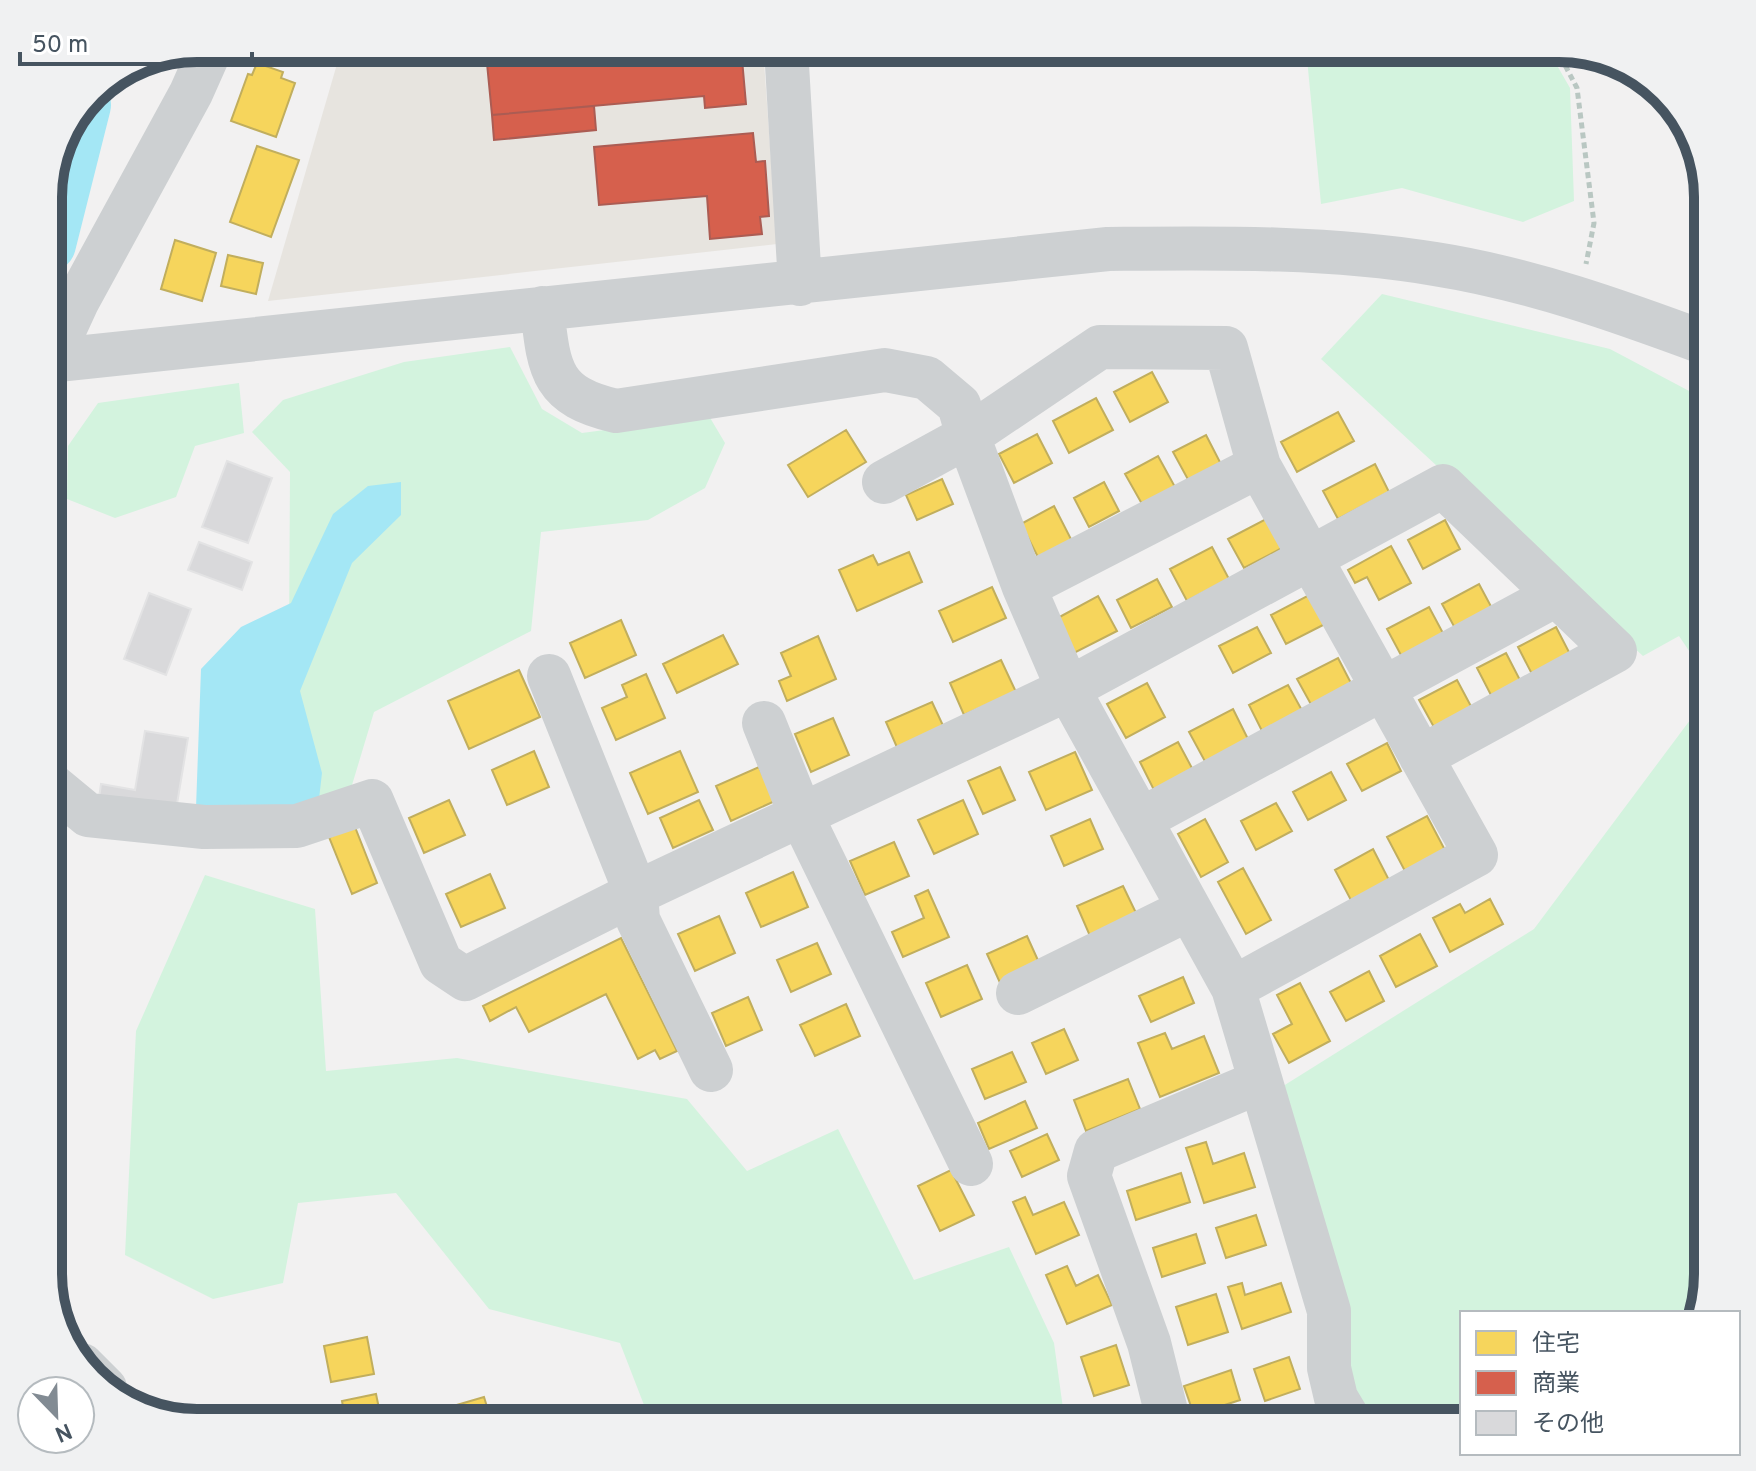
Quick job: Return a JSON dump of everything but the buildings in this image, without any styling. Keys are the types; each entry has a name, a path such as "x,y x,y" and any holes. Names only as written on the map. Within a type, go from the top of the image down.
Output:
{"street":[{"path":"62,337 204,62"},
{"path":"787,62 800,284"},
{"path":"62,361 1108,249 1270,248 1435,264 1580,297 1694,339"},
{"path":"542,308 547,353 557,379 585,404 616,411 885,370 927,378 959,405 1024,587 1068,689 1233,988 1329,1311 1329,1368 1336,1398 1343,1409"},
{"path":"884,482 968,436 1100,347 1226,348 1259,466 1476,855 1233,988"},
{"path":"1024,587 1259,466"},
{"path":"62,794 88,815 204,827 297,826 372,801 441,963 465,979 636,893 1068,689 1443,486 1615,651 1421,757"},
{"path":"1140,820 1556,595"},
{"path":"549,676 636,893 638,920 711,1070"},
{"path":"764,723 801,815 971,1164"},
{"path":"1018,993 1189,909"},
{"path":"1166,1409 1149,1343 1089,1176 1096,1151 1259,1082"}],"path":[{"path":"1564,63 1577,88 1594,223 1580,297"}],"shaded area":[{"path":"764,62 777,244 268,301 337,64"}],"green space":[{"path":"1307,62 1555,62 1570,88 1574,201 1523,222 1402,188 1321,204"},
{"path":"1382,294 1610,349 1694,394 1694,658 1679,636 1643,656 1321,359"},
{"path":"510,347 542,409 582,433 709,416 725,443 705,488 648,520 541,532 531,631 374,712 352,785 288,818 290,472 252,432 283,400 404,362"},
{"path":"239,383 244,433 195,446 176,497 115,518 67,499 68,446 98,403"},
{"path":"1694,715 1694,1274 1688,1311 1460,1311 1460,1409 1360,1409 1280,1088 1534,929"},
{"path":"205,875 315,909 326,1071 457,1058 687,1099 747,1171 838,1129 914,1280 1009,1247 1054,1343 1063,1409 646,1409 620,1343 489,1309 396,1193 298,1203 283,1283 213,1299 125,1255 136,1031"}],"water":[{"path":"401,482 401,515 352,563 300,691 322,773 319,799 271,813 196,808 201,669 241,627 291,603 333,514 368,486"}],"waterway":[{"path":"62,188 72,147"}]}
